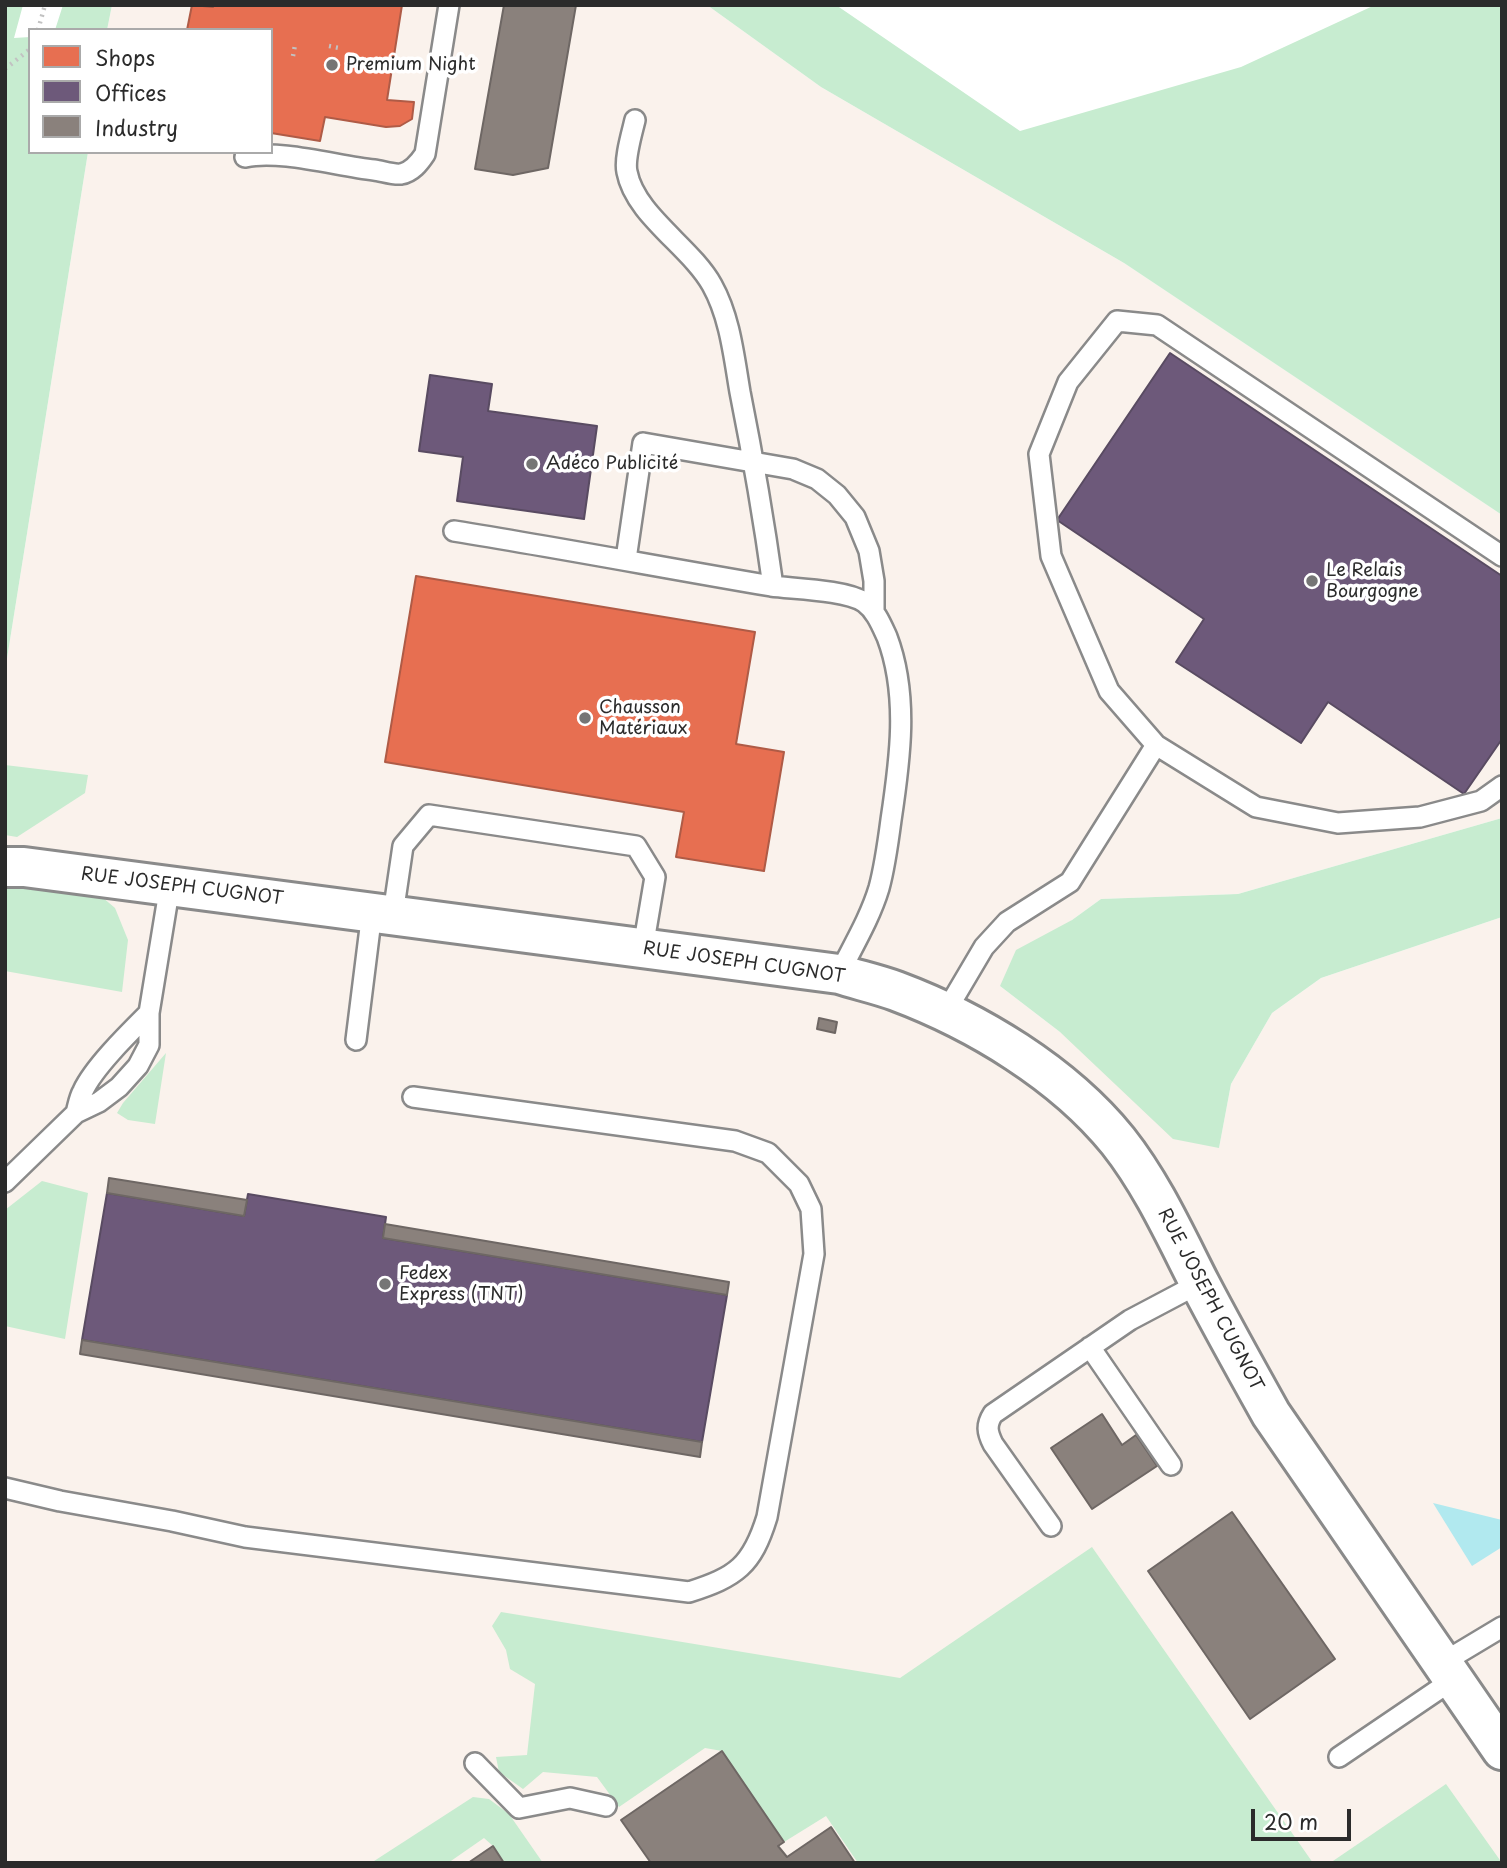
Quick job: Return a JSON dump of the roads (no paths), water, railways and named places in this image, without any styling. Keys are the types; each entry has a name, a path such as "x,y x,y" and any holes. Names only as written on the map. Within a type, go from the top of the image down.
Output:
{"street":[{"name":"RUE JOSEPH CUGNOT","path":"12,865 839,974 895,990 987,1034 1041,1070 1081,1102 1118,1141 1152,1192 1271,1414 1502,1750"}],"lane":[{"path":"245,158 258,154 289,157 401,174 415,167 425,154 449,5"},
{"path":"635,120 626,170 632,188 643,205 690,256 711,284 722,310 754,464 774,586"},
{"path":"1502,556 1157,325 1117,321 1068,382 1039,454 1051,556 1109,691 1156,745 1256,807 1338,823 1420,817 1481,801 1502,786"},
{"path":"626,559 643,443 793,469 817,479 837,495 855,517 869,551 874,581 874,611"},
{"path":"454,531 774,586 846,595 862,601 874,611 891,648 899,684 901,735 898,769 887,848 878,889 839,974"},
{"path":"945,1013 984,947 1007,922 1070,882 1156,745"},
{"path":"356,1040 383,913 403,846 429,815 636,846 655,877 643,948"},
{"path":"5,1182 76,1113 99,1102 119,1087 138,1066 149,1045 149,1013 170,885"},
{"path":"76,1113 83,1090 96,1071 149,1013"},
{"path":"5,1488 245,1537 689,1592 716,1583 740,1569 760,1541 767,1517 814,1254 811,1209 799,1184 768,1153 735,1141 413,1097"},
{"path":"1051,1526 993,1444 988,1433 988,1422 993,1414 1130,1320 1200,1283"},
{"path":"1090,1347 1171,1465"},
{"path":"1339,1757 1502,1627"},
{"path":"475,1763 519,1808 570,1798 606,1806"}],"water":[{"path":"1433,1503 1502,1520 1502,1547 1472,1566"}],"place":[{"name":"Premium Night","path":"332,65"},
{"name":"Adéco Publicité","path":"532,464"},
{"name":"Le Relais Bourgogne","path":"1312,581"},
{"name":"Chausson Matériaux","path":"585,718"},
{"name":"Fedex Express (TNT)","path":"385,1284"}]}
